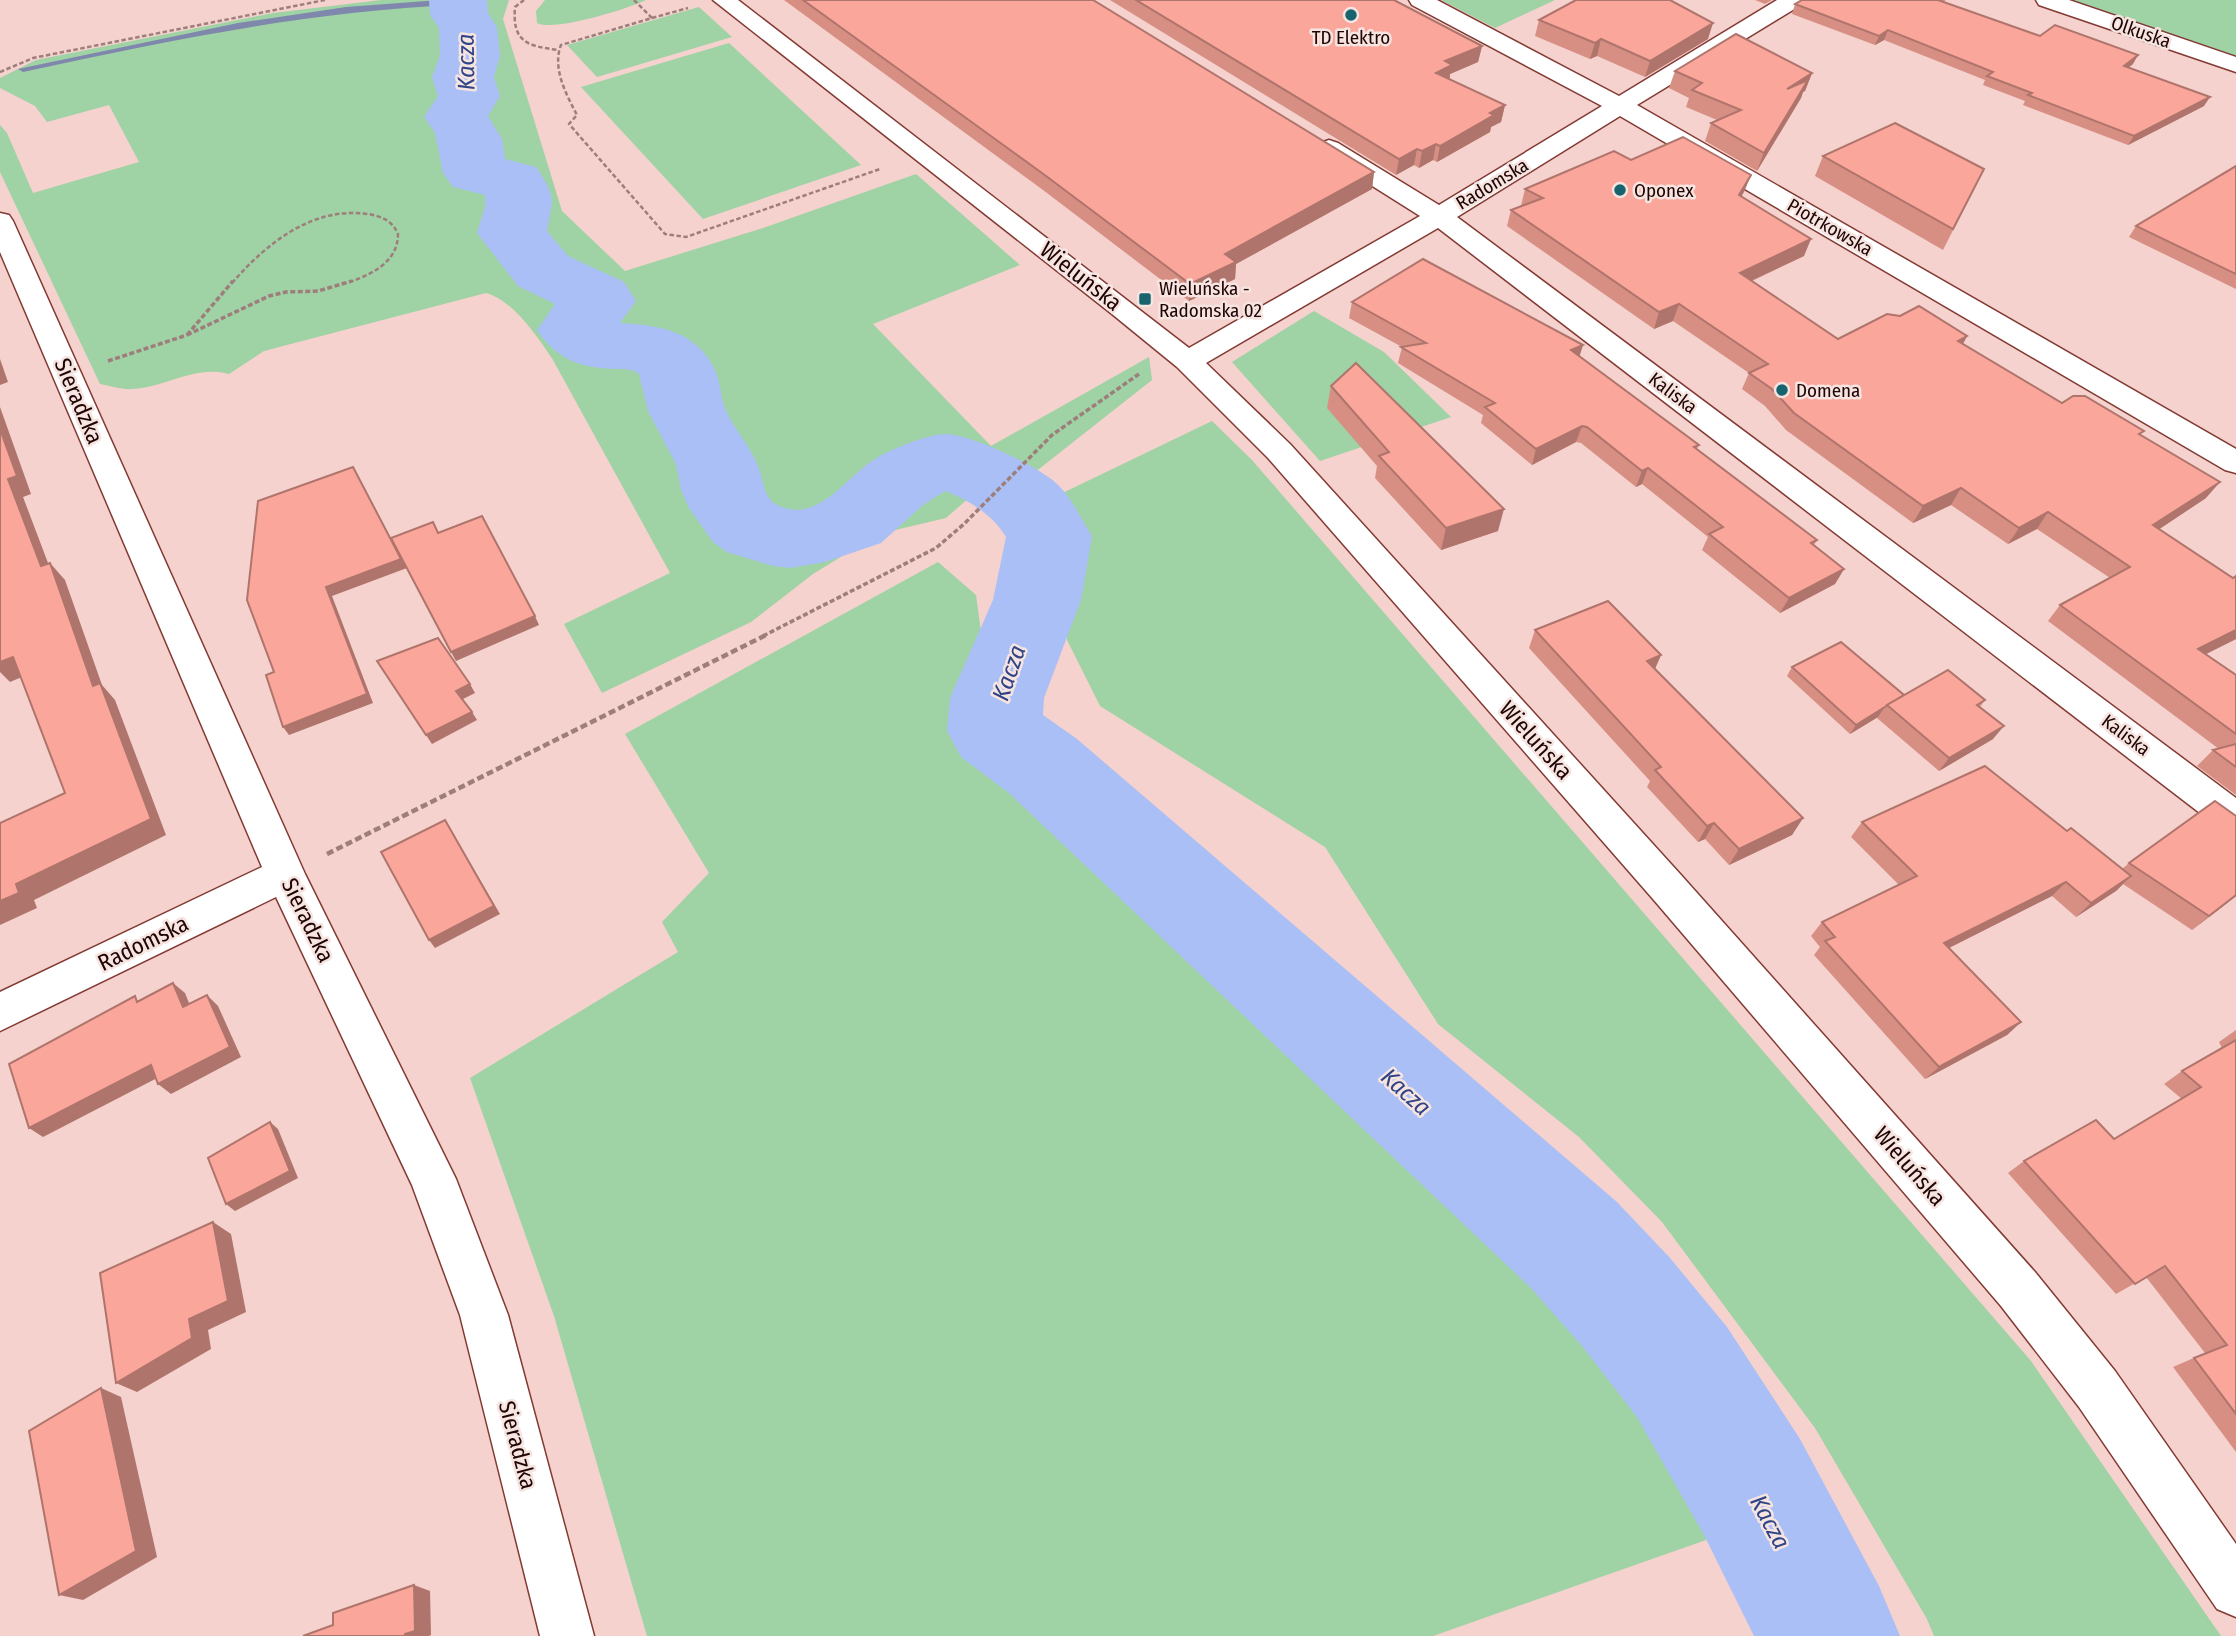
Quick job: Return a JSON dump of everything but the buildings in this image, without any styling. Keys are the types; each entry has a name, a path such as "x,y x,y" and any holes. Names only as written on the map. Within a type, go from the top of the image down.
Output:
{"street":[{"name":"Wieluńska","path":"724,0 1187,361 1279,450 1667,887 2018,1289 2097,1389 2236,1590"},
{"name":"Piotrkowska","path":"1420,0 1621,106 2236,463"},
{"name":"Radomska","path":"1187,361 1439,216 1793,0"},
{"name":"Olkuska","path":"2047,0 2236,65"},
{"name":"Kaliska","path":"1311,137 1439,216 2236,819"},
{"name":"Sieradzka","path":"0,221 285,874 433,1179 479,1302 567,1636"},
{"name":"Radomska","path":"0,1012 285,874"}],"path":[{"path":"0,72 33,58 325,0"},
{"path":"524,0 515,7 514,30 520,39 528,44 558,50"},
{"path":"634,0 652,18 561,45 558,50 563,88 577,114 569,124 665,234 686,237 923,154"},
{"path":"67,373 187,335 215,319 280,293 317,291 372,274 391,257 399,242 397,231 382,219 358,213 311,221 291,230 275,239 249,264 187,335"},
{"path":"285,874 920,558 945,543 1028,457 1099,400 1157,362 1167,371 1187,361"}],"green space":[{"path":"381,0 509,0 503,19 562,211 625,271 763,228 916,174 1020,265 873,324 991,446 1149,357 1152,380 1025,480 1001,456 957,483 970,497 946,518 878,534 813,574 751,622 602,693 564,624 670,573 553,360 532,330 506,303 486,293 264,351 229,374 204,372 133,389 100,384 0,172 0,125 7,133 33,193 139,162 109,105 47,122 35,106 0,88 0,78 36,60 273,13"},
{"path":"545,0 646,0 591,18 546,25 537,23 536,11"},
{"path":"1441,0 1555,0 1495,28"},
{"path":"2066,0 2236,0 2236,57"},
{"path":"699,7 732,37 597,77 567,45"},
{"path":"729,43 861,165 703,219 581,87"},
{"path":"1314,311 1384,352 1451,417 1320,461 1232,362"},
{"path":"1212,421 1252,460 2031,1361 2221,1636 1934,1636 1927,1619 1815,1428 1662,1222 1579,1137 1438,1024 1325,847 1100,706 1067,640 1063,577 1071,539 1057,512 1046,501"},
{"path":"938,562 976,595 982,639 962,697 988,761 1031,780 1120,868 1171,904 1350,1086 1581,1305 1622,1360 1726,1533 1433,1636 647,1636 554,1316 470,1078 678,952 662,922 709,873 625,734"}],"waterway":[{"name":"Kacza","path":"458,0 459,15 468,27 470,56 463,77 469,96 456,117 470,139 476,173 512,181 517,190 520,202 512,233 543,271 598,297 600,301 574,330 583,339 595,344 650,349 672,362 679,377 687,411 717,464 722,490 731,508 743,522 757,531 790,538 808,537 843,527 901,480 945,461 994,479 1028,504 1049,536 1037,600 997,698 995,731 1043,766 1574,1245 1626,1302 1682,1372 1752,1487 1829,1636"},
{"path":"23,69 238,25 346,10 456,2"}],"place":[{"name":"TD Elektro","path":"1351,15"},
{"name":"Oponex","path":"1620,190"},
{"name":"Wieluńska - Radomska 02","path":"1145,299"},
{"name":"Domena","path":"1782,390"}]}
